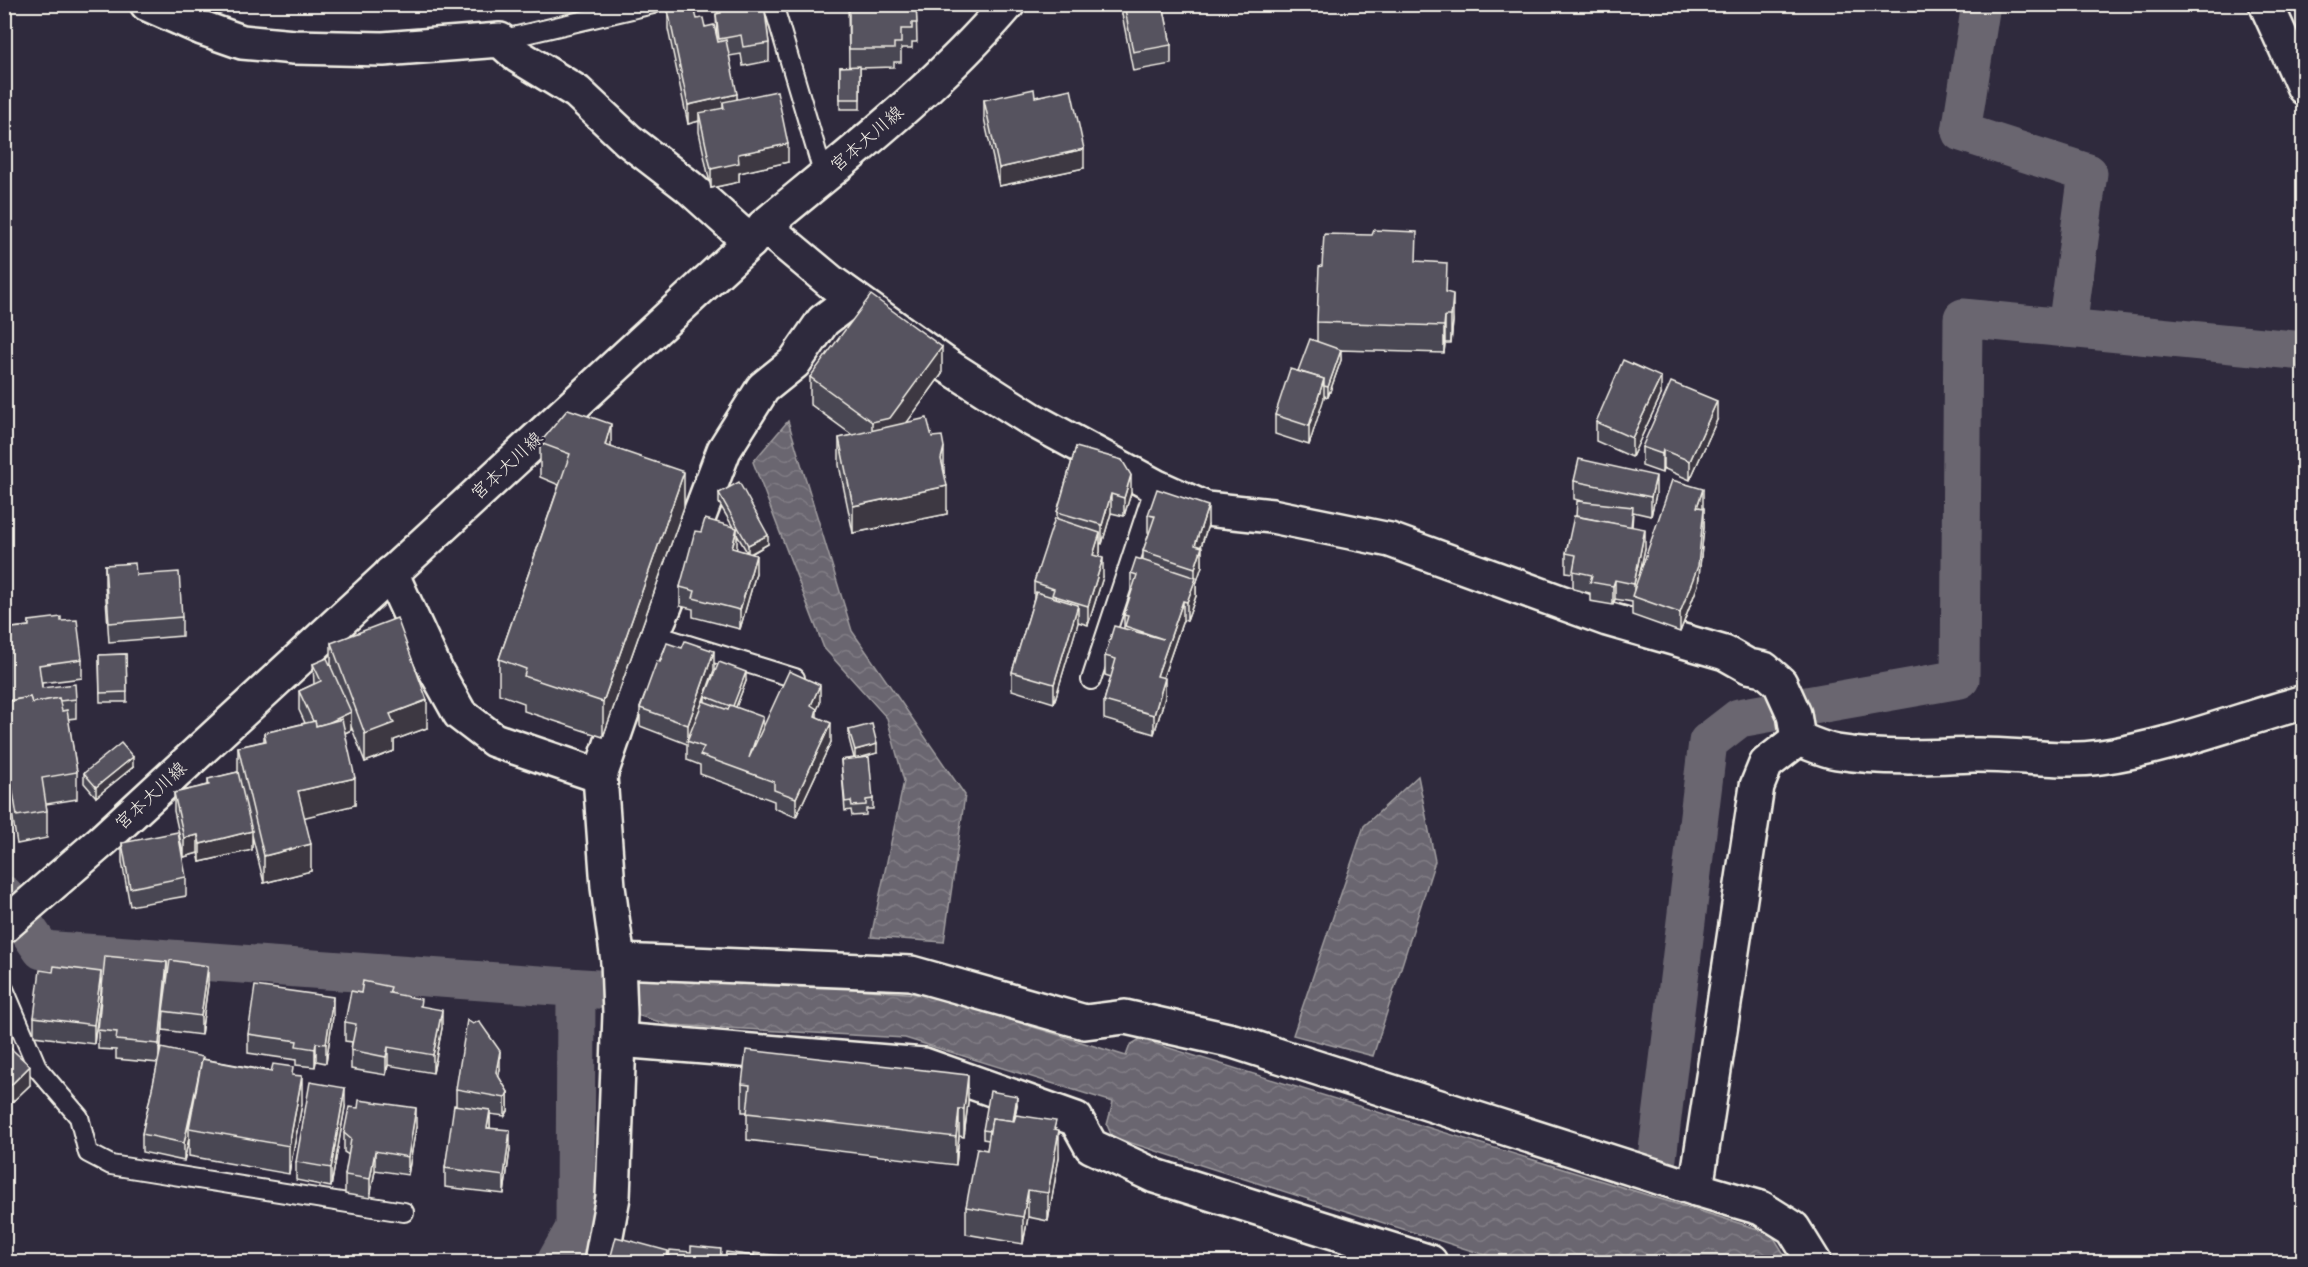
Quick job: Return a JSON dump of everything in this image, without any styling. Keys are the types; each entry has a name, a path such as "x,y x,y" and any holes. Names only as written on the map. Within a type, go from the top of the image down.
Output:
{"main road":[{"path":"147,4 202,28 242,42 294,47 383,49 500,40 518,56 577,92 628,140 689,187 853,298 948,366 1022,413 1155,486 1206,509 1272,516 1390,540 1596,615 1725,653 1748,666 1764,669 1780,683 1796,726 1834,752 1910,757 1980,755 2033,758 2100,757 2184,739 2248,717 2304,702"},
{"name":"宮本大川線","path":"4,926 102,841 757,234 868,140 975,43 1008,4"},
{"path":"2266,4 2304,88"},
{"path":"601,1263 613,1197 620,1027 618,968 608,887 600,776 638,666 653,634 724,450 763,388 794,363 823,321 853,298"},
{"path":"391,573 436,671 460,714 494,740 600,776"},
{"path":"1696,1189 1757,786 1766,764 1796,726"},
{"path":"618,968 911,973 1084,1023 1125,1017 1233,1041 1761,1208 1793,1228 1814,1263"},
{"path":"620,1027 924,1065 1076,1119 1090,1146 1155,1176 1430,1263"}],"lane":[{"path":"500,40 652,4"},
{"path":"773,4 824,176"},
{"path":"1091,680 1155,486"},
{"path":"653,634 795,678"},
{"path":"4,989 38,1069 79,1117 88,1153 111,1165 404,1212"}],"water":[{"path":"788,421 852,631 965,795 944,942 871,937 904,781 887,718 824,648 753,462"},
{"path":"1418,776 1435,861 1373,1056 1293,1035 1364,826"},
{"path":"667,974 931,995 1126,1056 1130,1045 1140,1039 1771,1233 1789,1262 1507,1262 1112,1137 1107,1125 1113,1102 905,1038 670,1025 633,1014 633,983"}],"building":[{"path":"693,4 697,19 703,18 705,27 714,25 718,42 726,40 737,94 688,105 668,10"},
{"path":"719,4 764,4 769,43 743,47 741,35 719,39 716,14 721,13"},
{"path":"849,4 916,4 917,23 912,23 912,29 901,29 901,43 894,43 894,49 849,49"},
{"path":"1124,4 1163,4 1171,45 1133,52"},
{"path":"860,66 860,99 840,99 840,67"},
{"path":"1034,89 1035,97 1071,89 1084,149 999,168 984,100"},
{"path":"777,91 788,144 738,154 739,163 711,169 699,113 724,108 723,102"},
{"path":"1374,230 1417,232 1416,261 1447,263 1446,292 1453,294 1451,316 1445,316 1444,326 1317,322 1319,267 1322,266 1324,234 1372,235"},
{"path":"871,295 942,347 890,418 872,422 810,377"},
{"path":"1310,339 1341,350 1328,387 1324,386 1324,379 1298,371"},
{"path":"1623,360 1661,377 1632,438 1596,422"},
{"path":"1290,369 1324,379 1309,426 1275,415"},
{"path":"1671,382 1717,401 1690,461 1663,450 1662,454 1642,447"},
{"path":"568,409 611,424 605,445 684,472 603,702 524,676 526,669 499,659 570,454 540,443"},
{"path":"927,418 932,437 942,436 944,447 941,459 947,486 853,506 839,438"},
{"path":"1076,447 1122,460 1131,475 1124,498 1111,494 1102,525 1057,512"},
{"path":"1579,459 1656,476 1651,497 1574,481"},
{"path":"1672,480 1703,489 1697,507 1704,508 1698,566 1680,613 1632,596"},
{"path":"739,482 768,535 748,545 719,493"},
{"path":"1157,489 1208,506 1195,545 1202,547 1195,568 1143,551 1155,516 1148,515"},
{"path":"1577,501 1633,507 1631,527 1576,516"},
{"path":"1574,516 1645,529 1634,584 1615,580 1613,586 1590,582 1592,575 1573,571 1576,555 1566,553"},
{"path":"1055,518 1100,533 1093,555 1103,558 1088,606 1052,595 1054,589 1034,582"},
{"path":"705,519 737,528 732,548 756,555 740,610 693,598 695,591 680,587 695,531 701,532"},
{"path":"1136,558 1196,578 1187,602 1183,601 1157,676 1165,678 1154,715 1104,701 1116,659 1105,656 1114,626 1163,639 1125,626 1128,616 1124,615 1137,575 1131,573"},
{"path":"135,563 136,575 179,572 182,617 109,623 105,565"},
{"path":"1036,592 1078,605 1054,684 1012,672"},
{"path":"61,617 61,621 77,620 82,659 39,665 42,688 75,684 76,699 60,701 59,698 32,703 30,697 7,701 6,691 4,691 4,629 29,626 29,621"},
{"path":"397,618 427,700 390,714 394,723 365,734 331,643"},
{"path":"685,641 714,651 688,725 640,708 657,661 660,662 667,643 682,648"},
{"path":"126,654 127,692 100,693 99,655"},
{"path":"327,658 351,712 316,726 299,691 321,681 313,664"},
{"path":"719,662 746,672 733,706 705,696"},
{"path":"789,671 820,685 811,705 817,709 815,716 831,723 796,798 774,790 774,782 700,755 704,747 687,741 703,701 728,710 730,705 763,717 749,758"},
{"path":"30,697 32,703 59,698 62,711 67,710 77,772 42,778 47,811 17,816 11,780 8,780 4,762 4,702"},
{"path":"342,719 355,778 298,791 311,844 264,856 238,747 266,741 264,733 315,721 316,726"},
{"path":"872,724 877,744 855,750 849,730"},
{"path":"121,743 133,757 96,787 84,773"},
{"path":"869,757 873,799 866,800 866,805 852,806 851,801 845,802 841,760"},
{"path":"238,772 252,831 200,844 198,835 184,838 174,793 209,785 208,779"},
{"path":"178,832 186,877 130,888 122,843"},
{"path":"105,956 167,962 159,1044 116,1040 117,1032 98,1030"},
{"path":"170,960 208,966 201,1016 163,1011"},
{"path":"54,966 101,972 94,1025 34,1017 40,970 53,972"},
{"path":"363,981 391,987 389,993 421,999 420,1006 442,1010 433,1055 388,1047 386,1057 351,1050 356,1024 345,1022 351,991 361,993"},
{"path":"255,986 333,997 326,1044 316,1043 315,1049 296,1046 297,1041 248,1034"},
{"path":"467,1020 473,1024 479,1021 500,1051 496,1072 508,1092 505,1098 456,1089"},
{"path":"4,1042 30,1066 7,1089 4,1086"},
{"path":"161,1048 203,1057 184,1143 142,1134"},
{"path":"746,1050 968,1075 964,1109 959,1109 956,1137 747,1113 750,1085 742,1084"},
{"path":"202,1059 271,1072 273,1064 293,1067 292,1075 302,1076 289,1146 189,1128"},
{"path":"310,1082 345,1088 331,1168 296,1162"},
{"path":"990,1091 1017,1096 1013,1121 992,1118 990,1131 983,1130"},
{"path":"359,1100 416,1108 408,1157 375,1151 370,1179 345,1175 351,1139 344,1133 349,1107 358,1108"},
{"path":"454,1105 490,1110 487,1128 510,1130 504,1176 445,1168"},
{"path":"1016,1115 1056,1121 1054,1129 1059,1130 1048,1193 1028,1190 1023,1217 966,1207 977,1148 987,1150 992,1118 1014,1121"},
{"path":"616,1237 668,1251 665,1263 609,1263"},
{"path":"691,1246 721,1249 720,1263 668,1263 670,1250 691,1252"},
{"path":"726,1252 814,1260 813,1263 724,1263"}],"waterway":[{"path":"1981,4 1961,132 2088,173 2067,328"},
{"path":"1657,1158 1708,742 1739,718 1960,679 1963,318 2304,351"},
{"path":"4,895 42,950 654,993"},
{"path":"556,1262 575,1228 576,988"}]}
